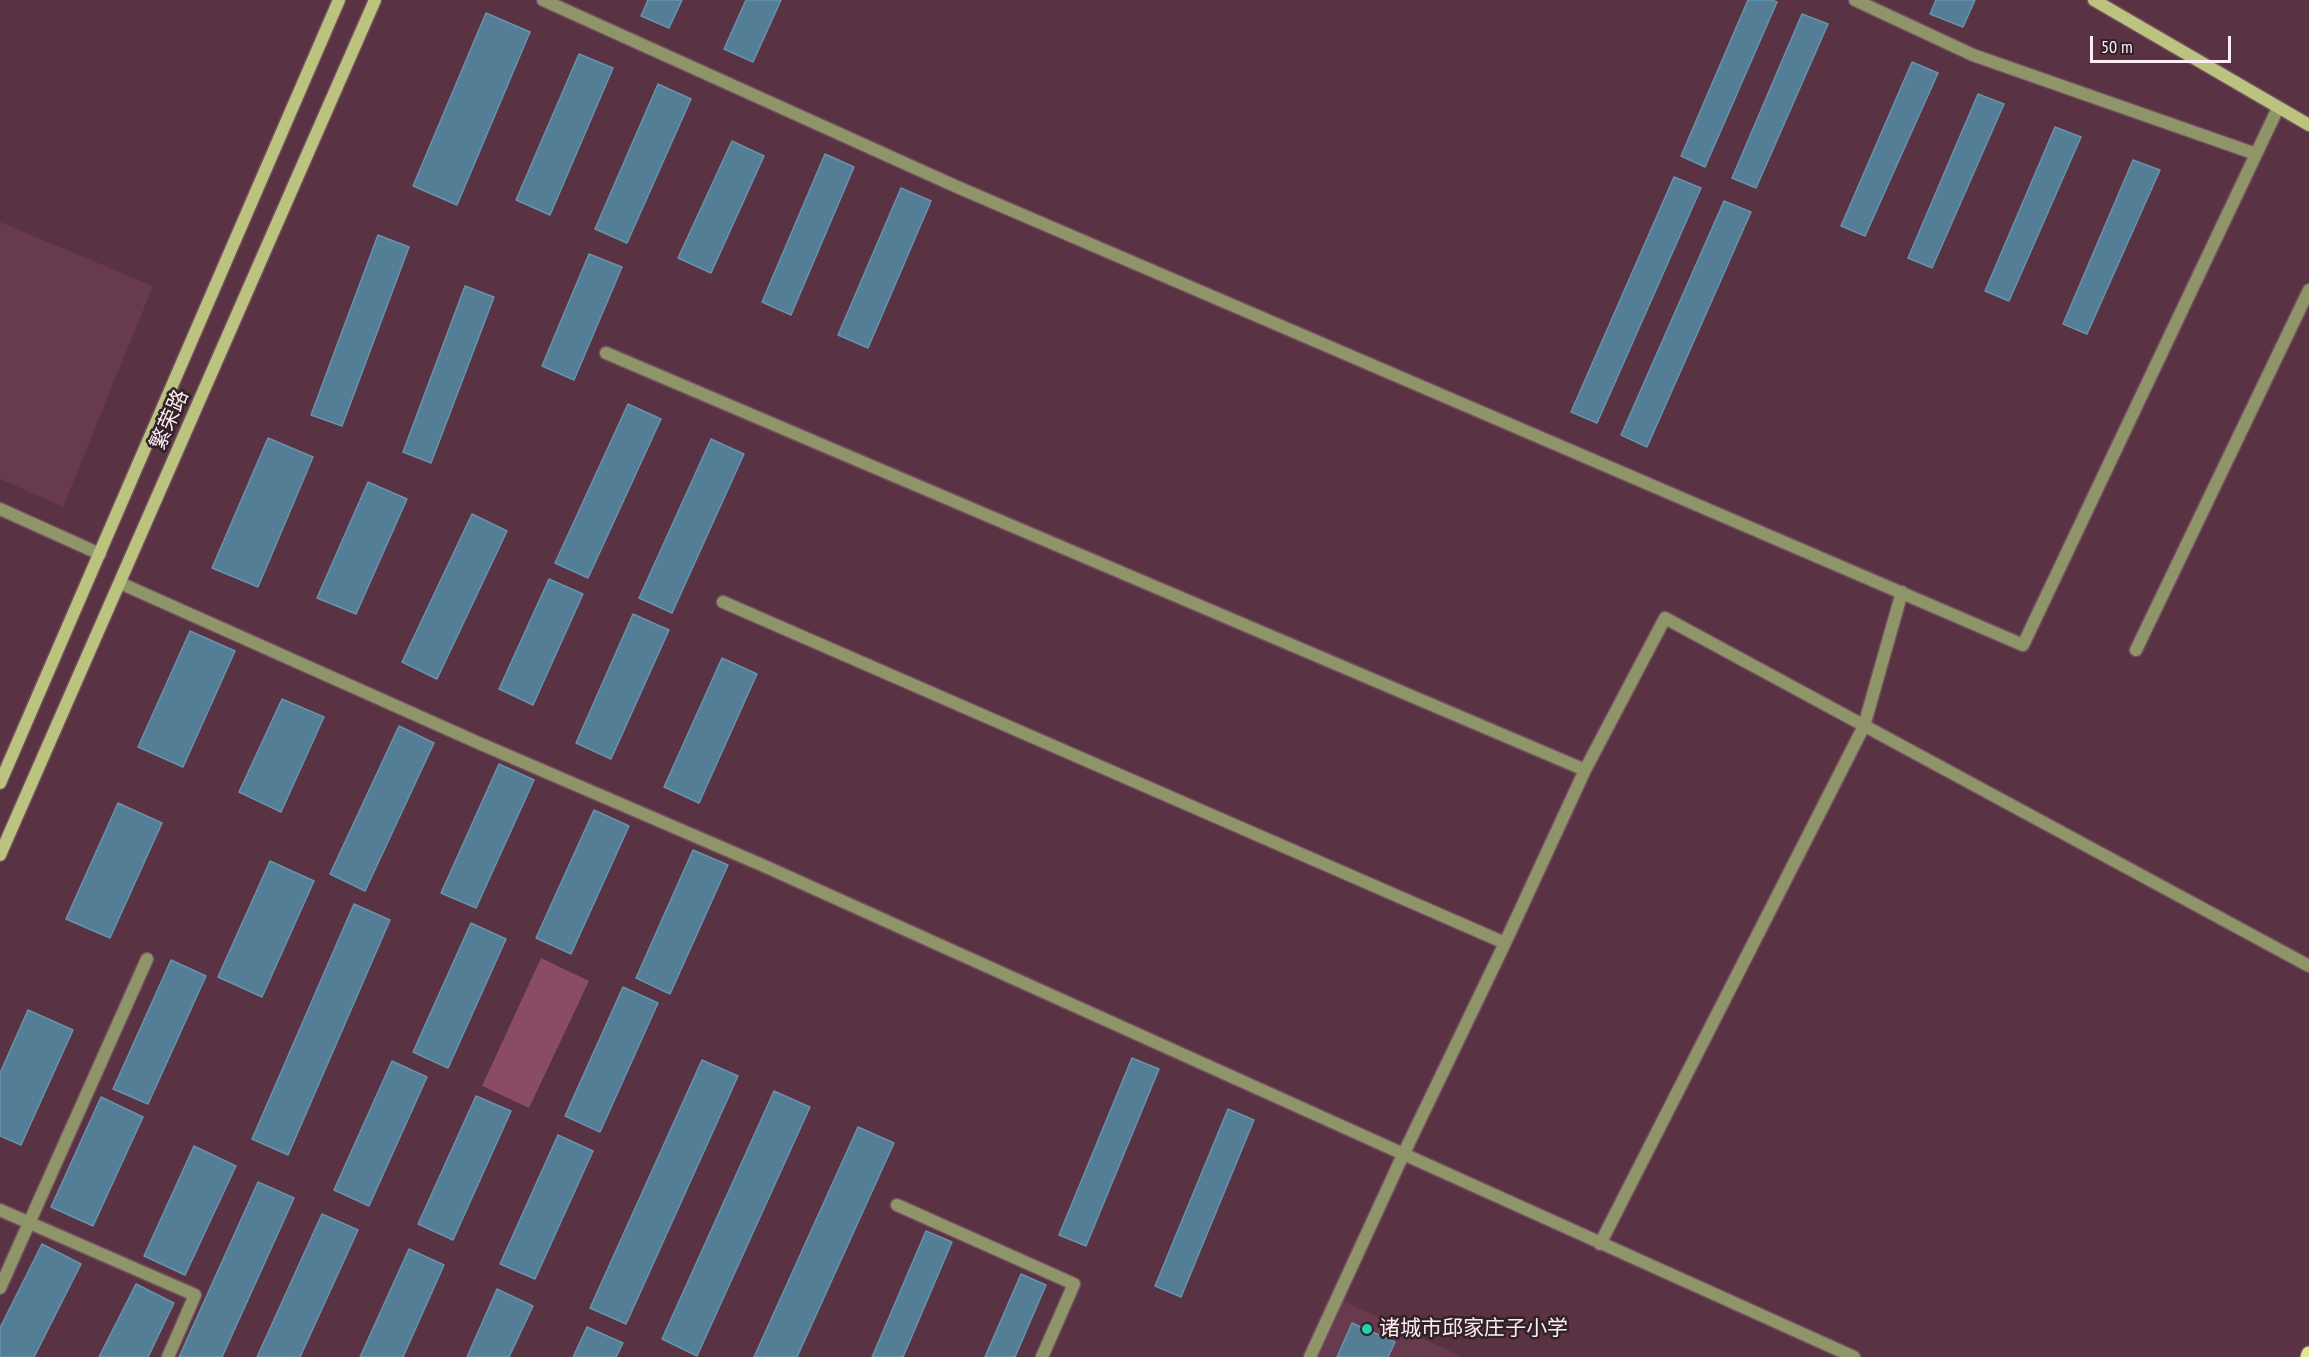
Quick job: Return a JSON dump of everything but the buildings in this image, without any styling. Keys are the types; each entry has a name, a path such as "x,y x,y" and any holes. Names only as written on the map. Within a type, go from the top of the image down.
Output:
{"main road":[{"name":"繁荣路","path":"0,783 339,0"},
{"name":"繁荣路","path":"0,855 375,0"},
{"path":"2094,0 2309,125"}],"street":[{"path":"543,0 955,186 2023,645 2278,108"},
{"path":"1855,0 1973,55 2256,154"},
{"path":"2136,650 2309,290"},
{"path":"606,353 1585,770"},
{"path":"0,509 100,554"},
{"path":"120,582 481,744 762,865 1854,1357"},
{"path":"1600,1244 1864,726 1902,592"},
{"path":"723,602 1505,944"},
{"path":"1310,1357 1402,1155 1505,944 1585,770 1665,618 2309,966"},
{"path":"0,1288 31,1224 147,960"},
{"path":"897,1204 1074,1284 1042,1357"},
{"path":"0,1210 195,1295 168,1357"}],"shaded area":[{"path":"0,222 153,286 63,507 0,479"},
{"path":"541,958 589,981 529,1108 482,1086"},
{"name":"诸城市邱家庄子小学","path":"1343,1301 1463,1357 1317,1357"}],"place":[{"name":"诸城市邱家庄子小学","path":"1367,1329"}]}
